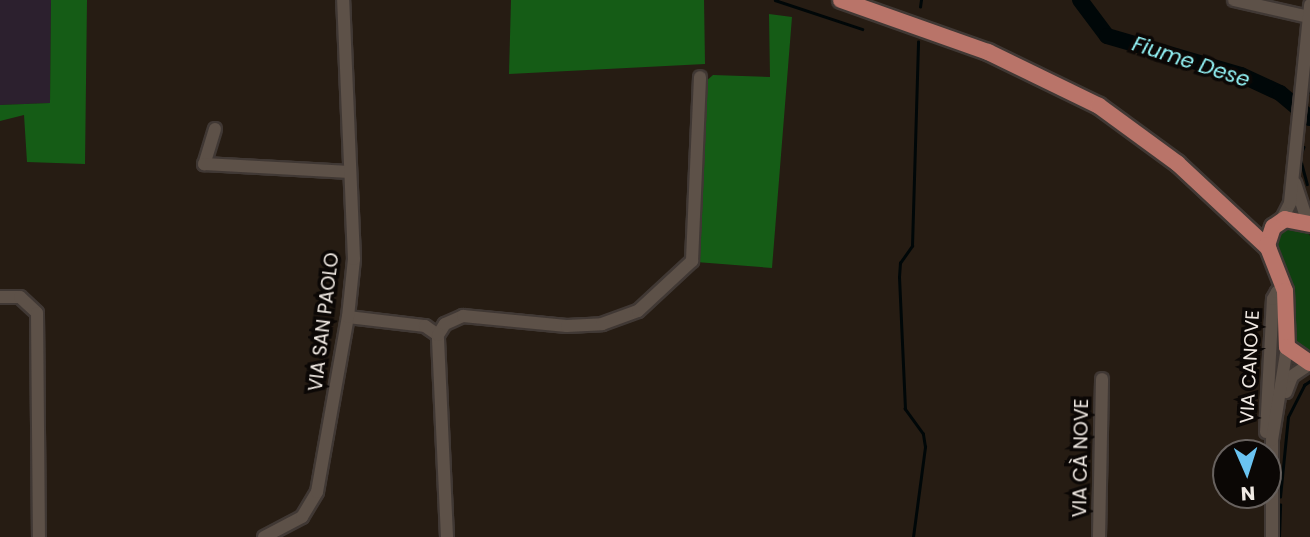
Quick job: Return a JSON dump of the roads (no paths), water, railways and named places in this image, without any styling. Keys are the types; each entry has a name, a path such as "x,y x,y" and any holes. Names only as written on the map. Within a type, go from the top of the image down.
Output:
{"main road":[{"path":"841,0 988,52 1075,92 1139,134 1268,248 1285,291 1287,347 1310,363"},
{"path":"1218,202 1258,223 1278,223 1293,218 1309,224"},
{"path":"1268,248 1278,223"}],"street":[{"name":"VIA SAN PAOLO","path":"264,537 302,516 317,492 348,317 354,259 343,0"},
{"path":"1234,0 1309,11 1291,162 1290,203 1278,223"},
{"path":"447,537 438,335 444,324 464,316 567,326 602,324 638,311 692,261 700,77"},
{"path":"215,129 204,164 350,172"},
{"path":"1291,162 1309,224"},
{"name":"VIA CANOVE","path":"1266,439 1272,310 1275,294 1285,291"},
{"path":"0,297 20,298 37,313 40,537"},
{"path":"348,317 425,326 438,335"},
{"name":"VIA CANOVE","path":"1272,537 1275,418 1287,347"},
{"name":"VIA CANOVE","path":"1275,418 1292,376 1310,363"},
{"name":"VIA CÀ NOVE","path":"1099,537 1102,379"}],"waterway":[{"path":"775,0 862,29"},
{"path":"920,7 921,0"},
{"name":"Fiume Dese","path":"1080,0 1107,36 1241,75 1280,93 1310,118"},
{"path":"913,537 925,447 923,434 905,409 899,277 900,263 912,246 918,42"},
{"path":"1304,147 1300,157 1307,184"},
{"path":"1282,477 1288,417 1304,385 1310,381"},
{"path":"1279,537 1280,509"}]}
